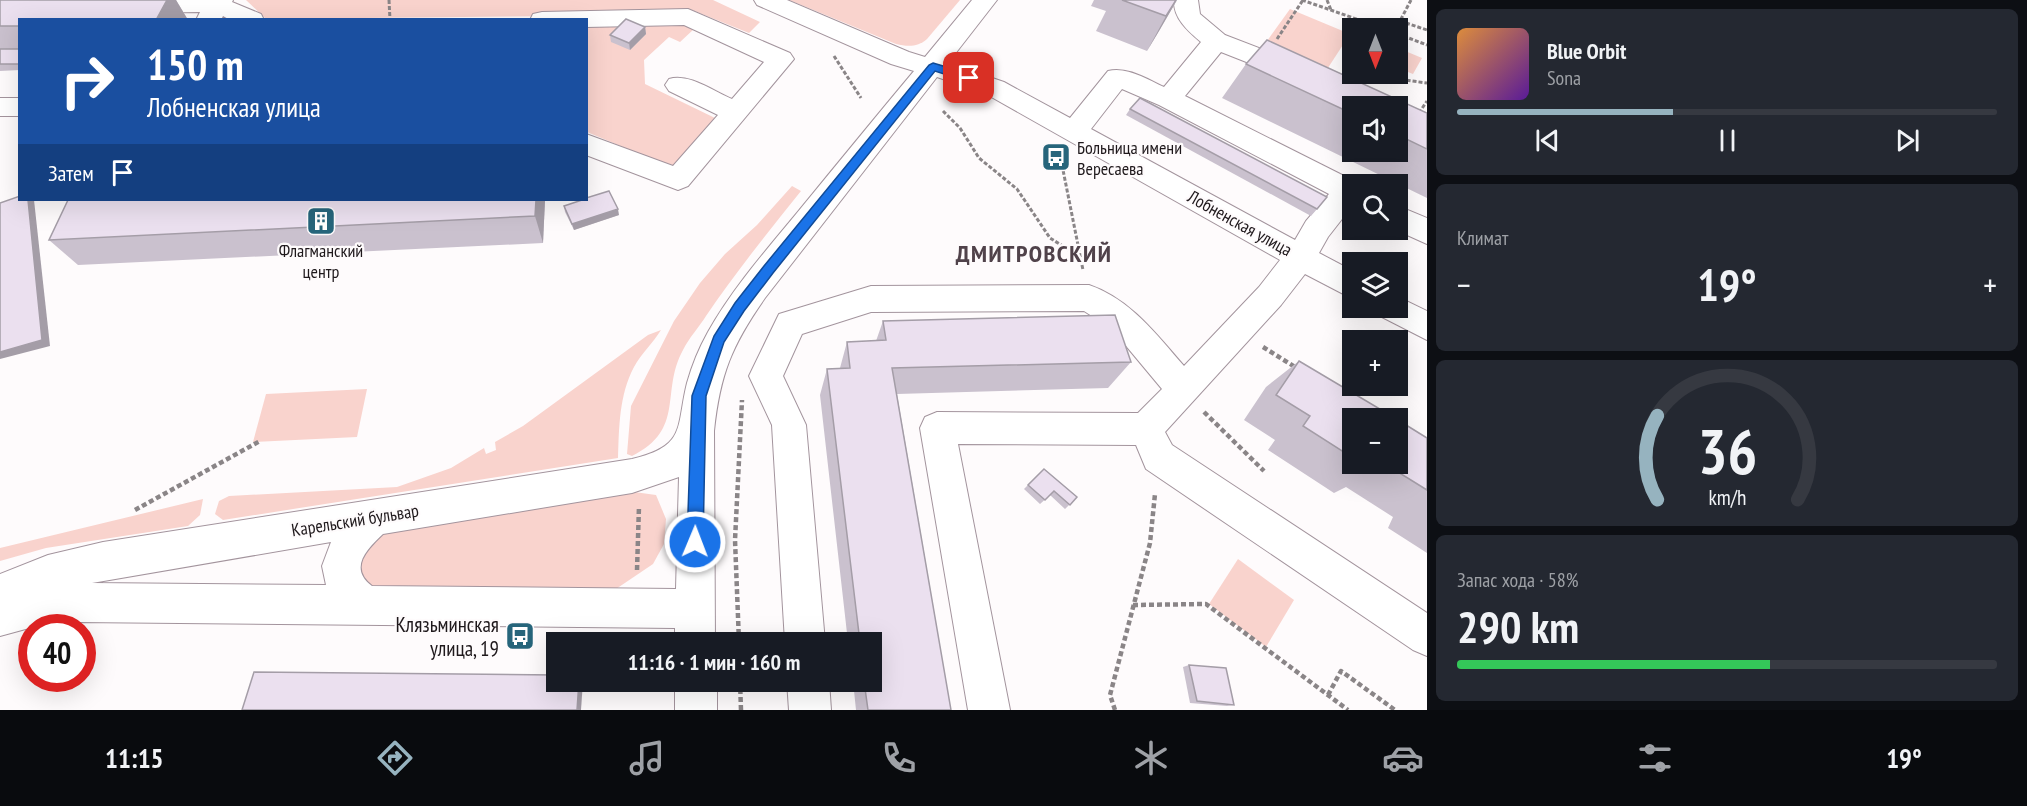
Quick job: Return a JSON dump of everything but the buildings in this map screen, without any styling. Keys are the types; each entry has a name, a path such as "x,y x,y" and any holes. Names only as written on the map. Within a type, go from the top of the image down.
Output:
{"street":[{"path":"0,616 33,607 78,602 369,607 694,625 699,396 718,340 740,307 863,150 933,67 985,0"},
{"path":"1186,0 1186,11 1192,20 1216,41 1263,59 1343,96"},
{"path":"112,5 216,8 246,18"},
{"path":"750,45 777,5"},
{"name":"Лобненская улица","path":"777,5 900,58 995,88 1342,279"},
{"path":"588,19 688,17 781,59 678,179 588,145"},
{"path":"1168,99 1216,41"},
{"path":"1074,132 1117,77 1168,99 1342,189"},
{"path":"678,85 736,112"},
{"path":"0,107 18,107"},
{"path":"1152,443 1183,389 1270,296 1300,257 1317,229 1342,202"},
{"path":"1408,222 1427,232"},
{"path":"804,632 789,425 766,376 790,324 871,299 1089,298 1122,320 1183,389"},
{"path":"1408,316 1427,326"},
{"path":"989,710 937,428 1152,443 1427,636"},
{"name":"Карельский бульвар","path":"0,594 48,574 73,567 658,470 682,455 697,430"},
{"path":"369,607 347,591 341,566 351,539 374,517"},
{"path":"696,692 696,710"},
{"path":"809,692 810,710"}],"path":[{"path":"390,18 390,1 397,0"},
{"path":"1263,59 1302,0 1352,18"},
{"path":"1328,0 1331,11"},
{"path":"1411,0 1400,21 1427,30"},
{"path":"1408,38 1427,45"},
{"path":"829,48 861,98"},
{"path":"1408,80 1427,83"},
{"path":"1416,119 1427,101"},
{"path":"943,111 960,128 979,159 1017,189 1050,238 1080,257"},
{"path":"1062,165 1089,298"},
{"path":"1237,331 1298,369"},
{"path":"739,632 735,540 742,392 766,376"},
{"path":"1183,389 1264,471"},
{"path":"135,510 260,441"},
{"path":"1114,710 1110,694 1150,543 1152,443"},
{"path":"637,570 639,499"},
{"path":"1133,605 1206,604 1348,710"},
{"path":"1328,695 1341,671 1395,710"},
{"path":"740,692 741,710"}],"shaded area":[{"path":"246,0 713,0 760,22 749,33 692,10 564,16 265,18"},
{"path":"789,0 960,0 927,39 920,44 909,46 896,44"},
{"path":"1290,9 1342,31 1342,46 1324,74 1262,48"},
{"path":"677,20 694,29 680,42 669,37 644,60 645,84 715,118 682,163 671,167 588,132 588,24"},
{"path":"1408,52 1422,58 1413,74 1408,72"},
{"path":"792,186 801,191 741,268 683,350 676,366 666,422 660,434 649,445 632,456 627,454 631,406 674,321 700,283 725,254 757,225"},
{"path":"661,330 637,362 625,389 618,458 223,520 215,514 219,501 229,496 397,487 451,468 484,448 486,454 496,450 495,442 523,426 648,335"},
{"path":"367,389 357,437 253,442 266,394"},
{"path":"627,491 656,495 666,519 664,544 653,564 613,591 376,596 356,584 356,553 371,536"},
{"path":"203,499 200,515 188,526 46,548 0,561 0,548"},
{"path":"1238,559 1294,600 1266,647 1209,604"}],"place":[{"name":"Больница имени Вересаева","path":"1056,157"},
{"name":"Флагманский центр","path":"321,221"},
{"name":"Клязьминская улица, 19","path":"520,636"}],"district":[{"name":"ДМИТРОВСКИЙ","path":"1034,253"}],"route":[{"path":"695,542 699,396 718,340 740,307 863,150 933,67 969,78"}]}
